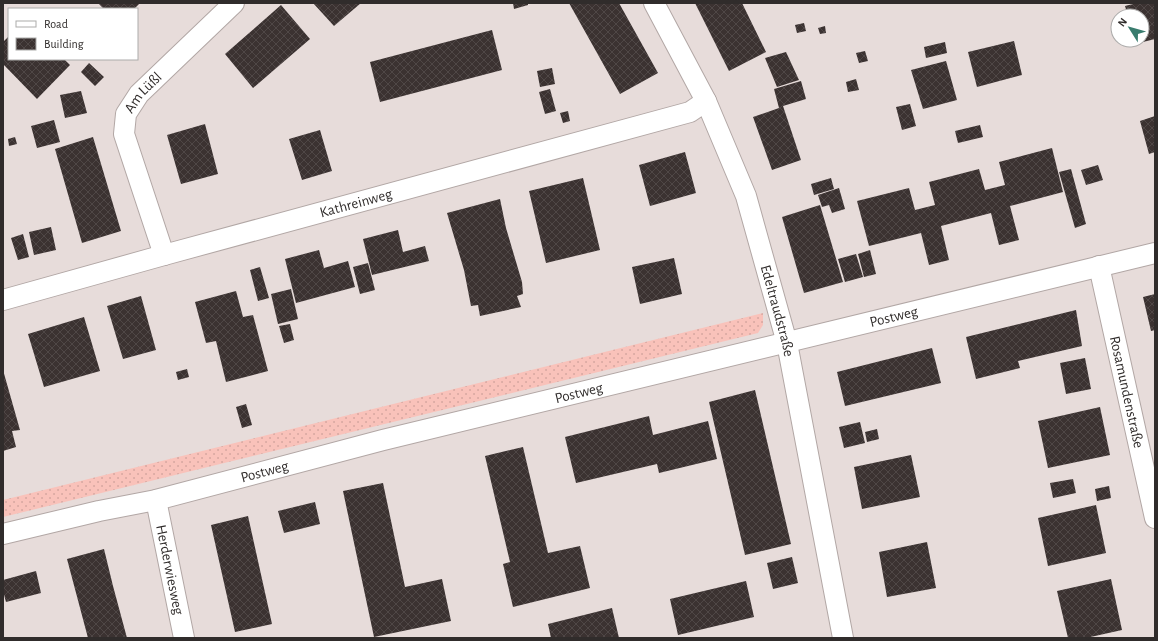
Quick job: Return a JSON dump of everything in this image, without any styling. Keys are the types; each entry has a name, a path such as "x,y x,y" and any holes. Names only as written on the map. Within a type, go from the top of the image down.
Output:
{"street":[{"name":"Am Lüßl","path":"164,255 124,134 126,114 139,94 234,3"},
{"name":"Edeltraudstraße","path":"654,3 706,101 746,196 787,343 843,638"},
{"name":"Kathreinweg","path":"3,300 690,112 706,101"},
{"name":"Postweg","path":"3,534 99,511 156,500 383,440 1155,253"},
{"name":"Rosamundenstraße","path":"1100,266 1155,518"},
{"name":"Herderwiesweg","path":"156,500 184,638"}],"shaded area":[{"path":"763,313 763,325 758,333 3,517 3,500"}],"building":[{"path":"98,3 140,3 135,8 103,8"},
{"path":"313,3 361,3 334,26"},
{"path":"513,3 528,3 528,5 514,9"},
{"path":"569,3 619,3 658,73 620,94"},
{"path":"695,3 742,3 766,52 729,71"},
{"path":"1137,3 1155,3 1155,39 1150,40 1150,8 1126,8 1125,6"},
{"path":"281,5 310,39 253,88 225,54"},
{"path":"804,23 806,31 797,33 795,25"},
{"path":"825,26 826,33 820,34 818,28"},
{"path":"492,30 502,70 380,102 370,62"},
{"path":"8,37 8,60 65,60 70,65 37,99 3,64 3,42"},
{"path":"1014,41 1022,75 977,87 968,52"},
{"path":"945,42 947,53 926,58 924,47"},
{"path":"865,51 868,61 859,63 856,53"},
{"path":"786,52 799,80 777,87 765,58"},
{"path":"946,61 957,100 923,109 911,70"},
{"path":"89,63 104,77 95,86 81,72"},
{"path":"552,68 555,84 540,87 537,71"},
{"path":"856,79 859,90 848,92 846,82"},
{"path":"801,81 806,99 783,106 801,160 772,170 753,117 779,108 774,89"},
{"path":"550,89 556,111 545,114 539,92"},
{"path":"81,91 87,113 65,118 60,95"},
{"path":"910,104 916,126 902,130 896,107"},
{"path":"568,111 570,121 563,123 560,113"},
{"path":"1155,116 1155,152 1149,154 1140,121"},
{"path":"54,120 60,142 37,148 31,126"},
{"path":"205,124 218,174 181,184 167,135"},
{"path":"980,125 983,137 958,143 955,131"},
{"path":"320,130 332,171 302,180 289,139"},
{"path":"15,137 17,144 9,146 8,139"},
{"path":"93,137 121,231 82,243 55,149"},
{"path":"1052,148 1063,192 1010,206 1019,240 999,245 991,213 941,226 949,260 929,265 921,233 869,246 857,201 909,188 915,210 935,205 929,182 979,169 985,190 1005,185 999,162"},
{"path":"685,152 696,193 650,206 639,165"},
{"path":"1098,165 1103,180 1086,185 1081,170"},
{"path":"1071,169 1086,224 1075,228 1059,172"},
{"path":"583,178 600,250 546,263 529,191"},
{"path":"831,178 834,189 814,195 811,184"},
{"path":"839,188 845,209 832,213 829,205 822,207 818,195"},
{"path":"500,199 506,228 522,282 523,294 517,296 521,307 480,316 478,305 471,306 464,270 447,213"},
{"path":"820,205 843,282 804,293 782,217"},
{"path":"51,227 56,250 34,255 29,232"},
{"path":"398,230 403,252 425,246 429,261 372,275 363,239"},
{"path":"23,234 29,257 18,260 11,238"},
{"path":"319,250 324,268 348,261 355,287 296,303 285,259"},
{"path":"870,250 876,274 864,277 858,254"},
{"path":"856,254 863,277 845,282 838,259"},
{"path":"674,258 682,294 640,304 632,267"},
{"path":"368,263 375,290 360,294 353,267"},
{"path":"260,267 269,298 258,301 250,270"},
{"path":"291,289 298,319 278,324 271,294"},
{"path":"236,291 243,317 253,315 268,371 226,382 216,341 206,343 195,302"},
{"path":"1155,294 1155,330 1151,331 1143,297"},
{"path":"141,296 156,350 123,359 107,306"},
{"path":"1076,310 1082,346 1018,361 1020,368 976,379 966,337"},
{"path":"84,317 100,371 44,387 28,334"},
{"path":"290,324 294,340 284,343 279,326"},
{"path":"932,348 941,383 845,406 837,372"},
{"path":"1085,358 1091,389 1066,394 1060,363"},
{"path":"187,369 189,377 178,380 176,372"},
{"path":"3,370 20,430 12,431 16,447 3,451"},
{"path":"755,390 791,544 745,555 709,402"},
{"path":"246,404 252,425 242,428 236,407"},
{"path":"1100,407 1110,455 1048,468 1038,421"},
{"path":"649,416 653,435 708,421 717,459 659,473 657,464 576,483 565,437"},
{"path":"860,422 865,443 844,448 839,427"},
{"path":"877,429 879,439 867,442 865,432"},
{"path":"523,447 548,553 580,546 590,588 513,607 503,564 510,562 485,456"},
{"path":"911,455 920,497 862,509 854,467"},
{"path":"1073,479 1076,493 1053,498 1050,483"},
{"path":"383,483 405,587 442,579 451,621 374,637 343,491"},
{"path":"1109,486 1111,498 1097,501 1095,489"},
{"path":"315,502 320,524 284,533 278,511"},
{"path":"1096,505 1106,553 1048,566 1038,518"},
{"path":"248,516 272,624 235,632 211,525"},
{"path":"927,542 936,588 887,597 879,552"},
{"path":"104,549 127,638 88,638 67,559"},
{"path":"792,557 798,583 773,589 767,563"},
{"path":"36,571 41,593 6,602 3,591 3,580"},
{"path":"1111,579 1122,630 1086,638 1068,638 1057,591"},
{"path":"746,581 754,617 678,635 670,599"},
{"path":"612,608 619,638 551,638 548,624"}]}
